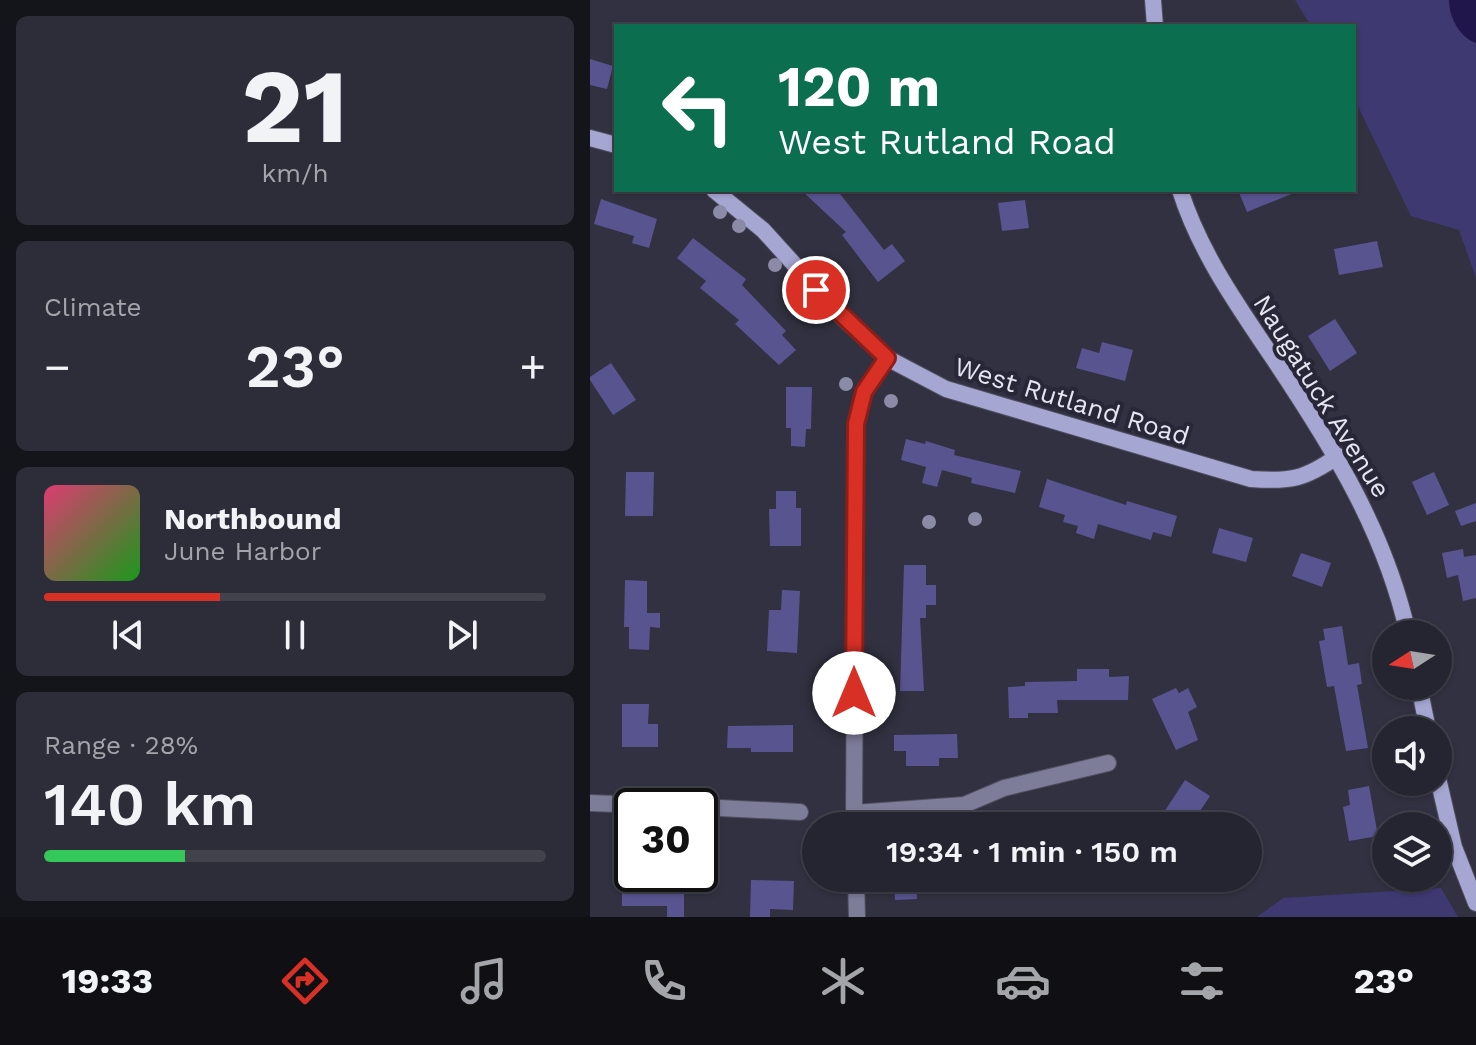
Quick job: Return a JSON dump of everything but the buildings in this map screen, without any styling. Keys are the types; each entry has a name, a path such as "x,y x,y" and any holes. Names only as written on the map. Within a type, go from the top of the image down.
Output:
{"main road":[{"path":"1153,0 1155,24"},
{"path":"590,138 614,144"},
{"name":"West Rutland Road","path":"716,192 763,230 842,317 887,358 946,389 1233,475 1290,480 1312,474 1338,456"},
{"name":"Naugatuck Avenue","path":"1181,192 1215,269 1338,456 1381,542 1404,620"},
{"path":"1442,796 1454,847 1476,903"}],"street":[{"path":"854,812 856,424 864,392 887,358"},
{"path":"913,812 964,805 1004,788 1108,763"},
{"path":"590,803 614,804"},
{"path":"718,808 800,812"},
{"path":"856,892 857,917"}],"shaded area":[{"path":"1295,0 1476,0 1476,278 1459,230 1411,216 1356,102 1356,24 1310,24"},
{"path":"1449,0 1476,0 1476,43 1456,26"},
{"path":"1378,892 1443,892 1458,917 1257,917 1283,898"}],"route":[{"path":"816,290 887,358 864,392 856,424 854,693"}]}
